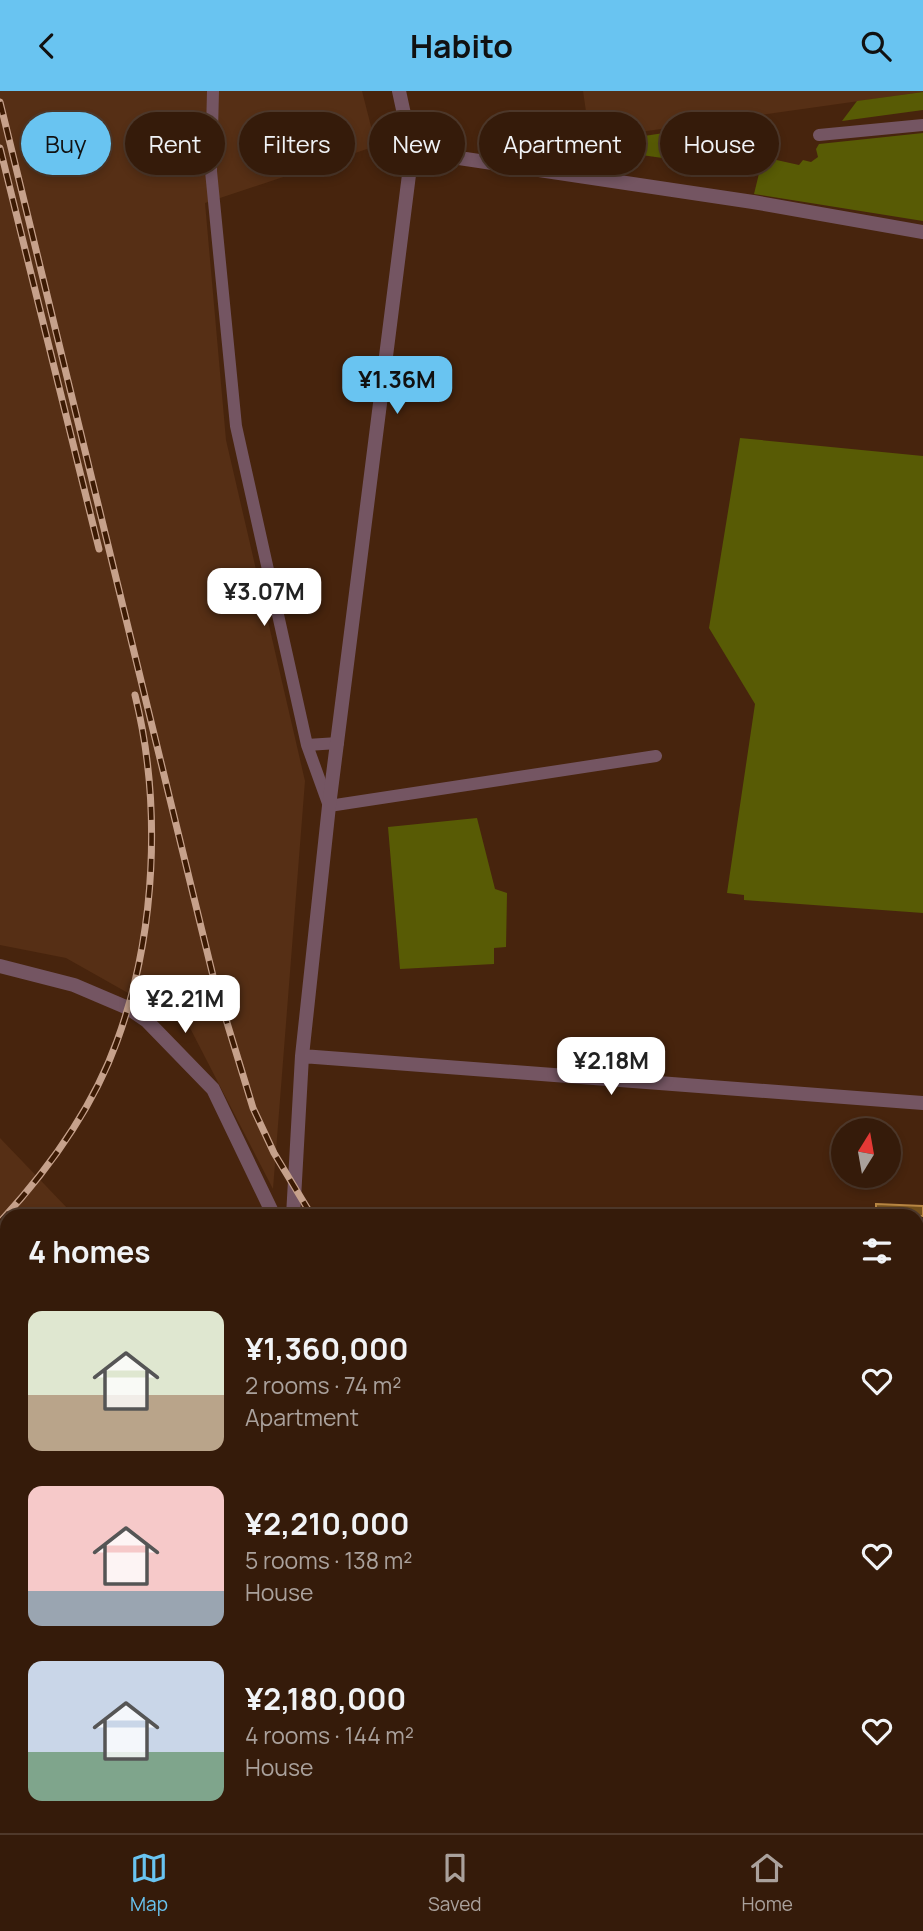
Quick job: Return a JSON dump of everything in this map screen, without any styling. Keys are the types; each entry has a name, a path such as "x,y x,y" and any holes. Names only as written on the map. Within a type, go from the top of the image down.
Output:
{"street":[{"path":"214,91 211,171 236,426 307,745 329,806"},
{"path":"399,91 404,112"},
{"path":"819,135 923,125"},
{"path":"465,159 753,202 923,232"},
{"path":"293,1209 302,1056 329,806 409,175"},
{"path":"307,745 338,743"},
{"path":"329,806 656,756"},
{"path":"0,965 74,985 128,1008 147,1021 213,1089 271,1209"},
{"path":"302,1056 923,1103"}],"shaded area":[{"path":"0,91 362,91 369,118 369,148 355,153 355,112 239,112 239,175 289,175 205,203 226,440 305,781 273,1189 190,1028 66,958 0,945"},
{"path":"583,91 923,91 779,112 660,112 660,129 646,131 646,112 586,112"},
{"path":"923,92 923,110 842,121 857,101"},
{"path":"923,133 923,221 754,194 759,175 779,175 779,161 799,165 803,160 811,162 818,157 816,149 819,144"},
{"path":"660,134 660,158 646,156 646,136"},
{"path":"740,438 923,456 923,913 744,900 744,895 727,893 755,704 709,628"},
{"path":"477,818 495,889 507,893 506,947 494,948 494,964 400,969 388,827"},
{"path":"0,1138 68,1209 0,1209"}],"building":[{"path":"876,1204 923,1206 923,1209 876,1209"}],"railway":[{"path":"0,102 214,980 253,1108 274,1153 308,1209"},
{"path":"0,148 99,549"},
{"path":"11,1209 52,1160 82,1114 107,1066 130,1000 140,958 151,869 149,780 135,695"}]}
